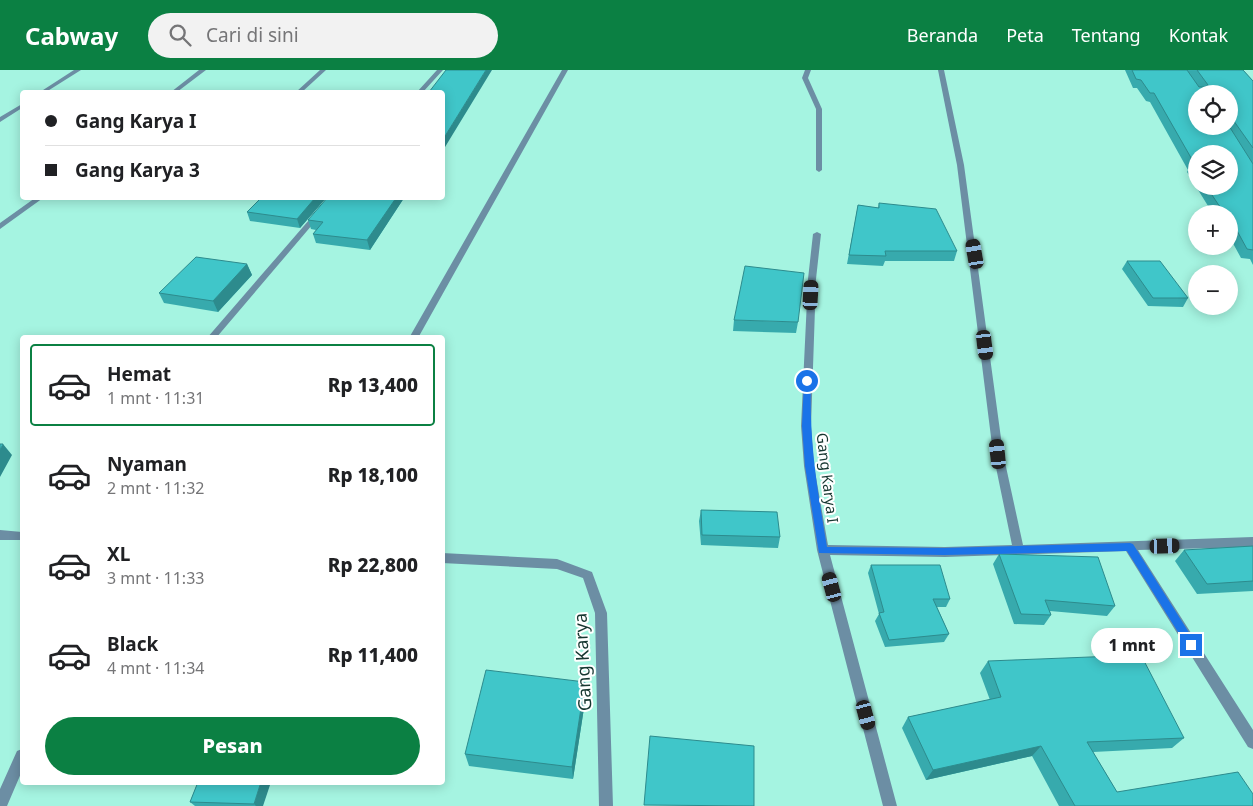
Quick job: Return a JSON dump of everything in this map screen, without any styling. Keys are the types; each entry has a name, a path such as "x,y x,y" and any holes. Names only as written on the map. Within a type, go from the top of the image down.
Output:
{"street":[{"path":"46,90 78,70"},
{"path":"177,90 203,70"},
{"path":"301,90 323,70"},
{"path":"422,90 440,70"},
{"path":"415,335 565,70"},
{"path":"808,70 805,78 819,109 819,170"},
{"path":"941,70 975,254 998,454 1018,549"},
{"path":"0,120 20,107"},
{"path":"0,228 36,200"},
{"path":"214,335 328,200"},
{"name":"Gang Karya I","path":"817,234 812,279 806,426 809,466 823,550 890,806"},
{"path":"0,535 20,536"},
{"path":"823,550 944,552 1253,542"},
{"path":"1130,547 1253,742"},
{"name":"Gang Karya","path":"445,558 557,564 588,575 601,613 606,806"},
{"path":"0,805 20,760"}],"building":[{"path":"446,70 486,70 445,136 445,90 431,90"},
{"path":"1132,70 1187,70 1198,85 1188,85 1188,135 1235,135 1253,164 1253,250 1247,249 1238,232 1238,205 1219,205 1212,195 1238,195 1238,145 1188,145 1188,152 1154,93 1150,93 1141,80 1136,79"},
{"path":"1197,70 1243,70 1253,81 1253,148 1238,127 1238,85 1208,85"},
{"path":"259,200 313,200 297,219 247,212"},
{"path":"325,200 395,200 367,240 313,234 323,222 308,220"},
{"path":"879,203 936,209 957,251 885,251 886,256 849,255 858,205 879,208"},
{"path":"196,257 247,264 213,301 159,293"},
{"path":"1127,261 1160,261 1188,298 1153,298"},
{"path":"745,266 804,273 798,322 734,320"},
{"path":"701,510 777,512 780,537 702,535"},
{"path":"1253,546 1253,581 1207,584 1184,550"},
{"path":"999,554 1098,557 1115,606 1045,600 1051,615 1021,614"},
{"path":"871,565 940,565 950,599 933,599 949,634 889,640 879,613 884,612"},
{"path":"1141,655 1184,738 1087,742 1117,792 1238,772 1253,794 1253,806 1075,806 1041,746 933,770 908,717 1001,697 988,661"},
{"path":"486,670 585,682 572,767 465,754"},
{"path":"650,736 754,746 754,806 644,805"},
{"path":"197,785 260,785 254,804 190,802"}],"route":[{"path":"807,381 806,426 809,466 823,550 944,552 1130,547 1191,645"}]}
